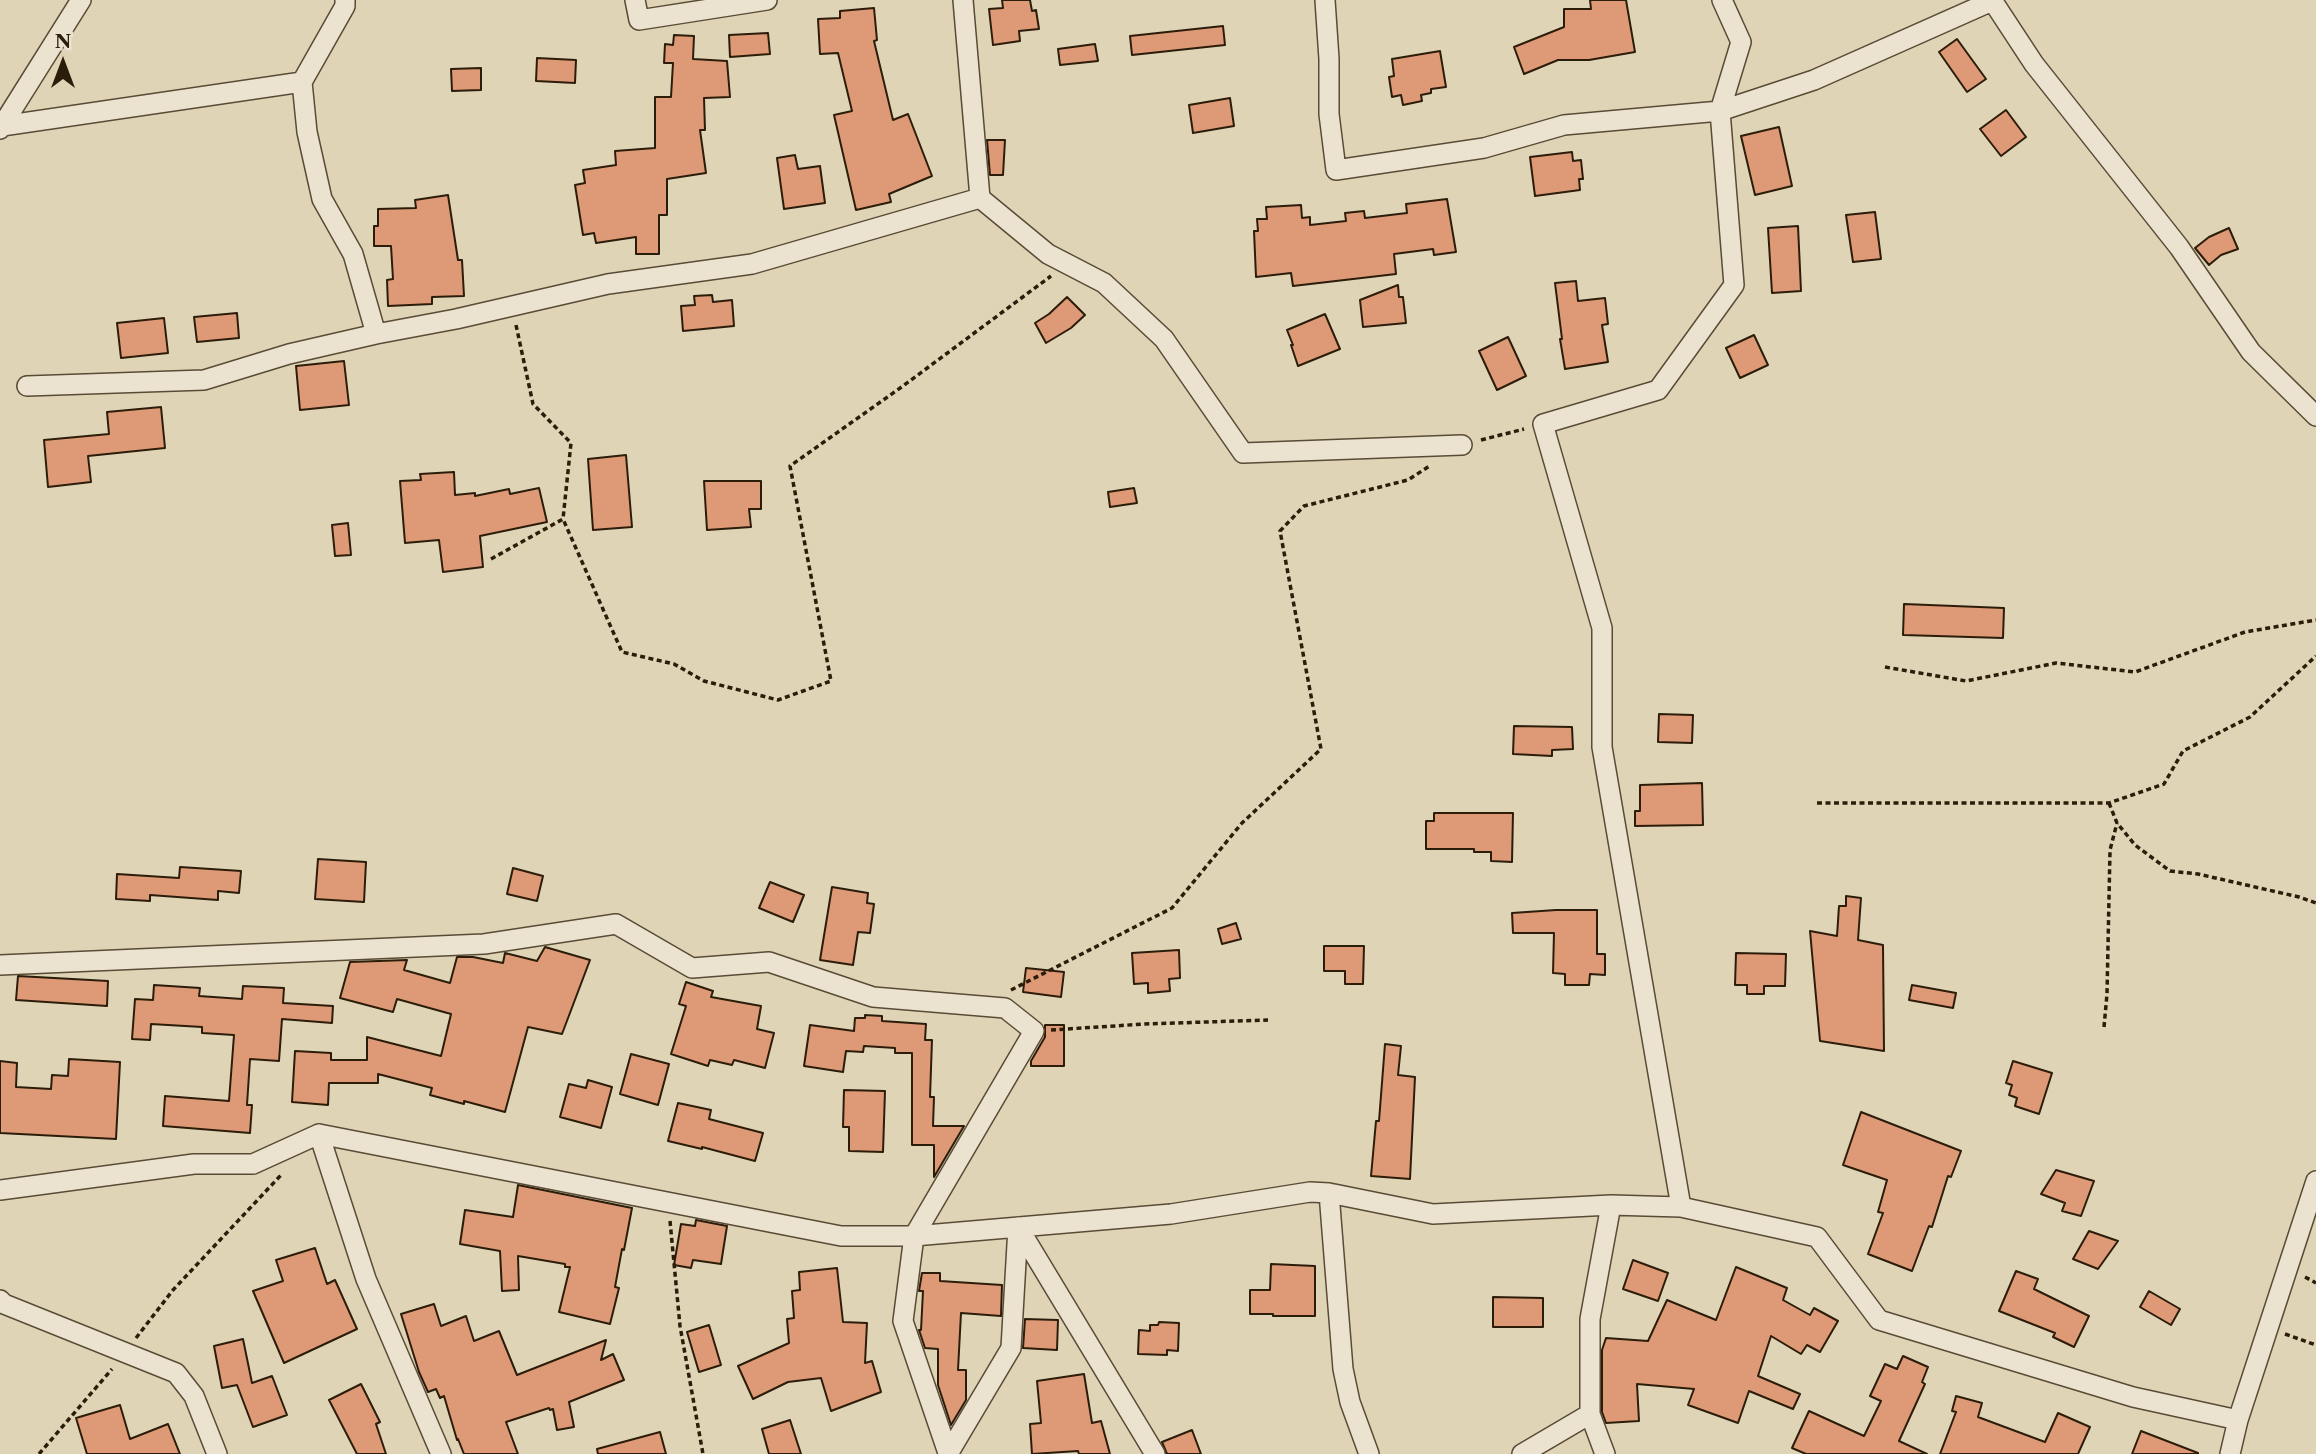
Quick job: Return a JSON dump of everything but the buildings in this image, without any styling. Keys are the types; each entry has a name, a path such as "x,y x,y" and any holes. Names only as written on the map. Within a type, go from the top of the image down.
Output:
{"street":[{"path":"1,128 81,0"},
{"path":"345,0 345,6 302,82 307,132 322,199 354,254 376,334"},
{"path":"635,0 639,20 767,0"},
{"path":"963,0 980,198 1048,254 1104,283 1164,339 1243,453 1462,445"},
{"path":"1325,0 1329,114 1336,170 1484,148 1564,125 1720,111 1814,80 1992,0 2034,64 2179,247 2251,352 2316,416"},
{"path":"1682,1207 1602,747 1602,628 1543,424 1658,390 1734,285 1720,111 1741,42 1722,0"},
{"path":"1,128 302,82"},
{"path":"27,386 204,380 289,354 376,334 608,285 752,264 980,198"},
{"path":"0,965 484,944 616,924 692,968 769,962 873,997 1005,1008 1034,1031 914,1236 903,1321 948,1453"},
{"path":"0,1190 194,1164 253,1164 319,1134 841,1236 914,1236 1171,1214 1310,1192 1433,1214 1611,1205 1682,1207 1817,1237 1879,1320 2133,1397 2238,1419"},
{"path":"319,1134 366,1279 440,1454"},
{"path":"2230,1454 2238,1419 2316,1181"},
{"path":"1329,1194 1343,1369 1350,1402 1369,1454"},
{"path":"1605,1454 1590,1414 1590,1319 1611,1205"},
{"path":"948,1453 1010,1348 1018,1227"},
{"path":"1018,1227 1155,1454"},
{"path":"0,1300 4,1304 176,1373 194,1396 217,1454"},
{"path":"1522,1454 1590,1414"}],"path":[{"path":"512,306 533,404 571,443 563,519 622,652 674,664 704,681 778,700 831,681 790,466 1067,264"},
{"path":"1005,992 1172,908 1242,823 1321,749 1280,531 1304,506 1408,480 1462,445 1543,424"},
{"path":"491,559 563,519"},
{"path":"1885,667 1966,681 2056,663 2135,672 2245,632 2316,620"},
{"path":"1817,803 2109,803 2164,784 2183,751 2250,718 2316,656"},
{"path":"2109,803 2117,823 2135,845 2170,871 2299,897 2316,904"},
{"path":"2104,1027 2110,850 2117,823"},
{"path":"1034,1031 1268,1020"},
{"path":"39,1454 126,1352 173,1290 282,1173"},
{"path":"668,1202 680,1326 703,1454"},
{"path":"2267,1329 2316,1345"}]}
